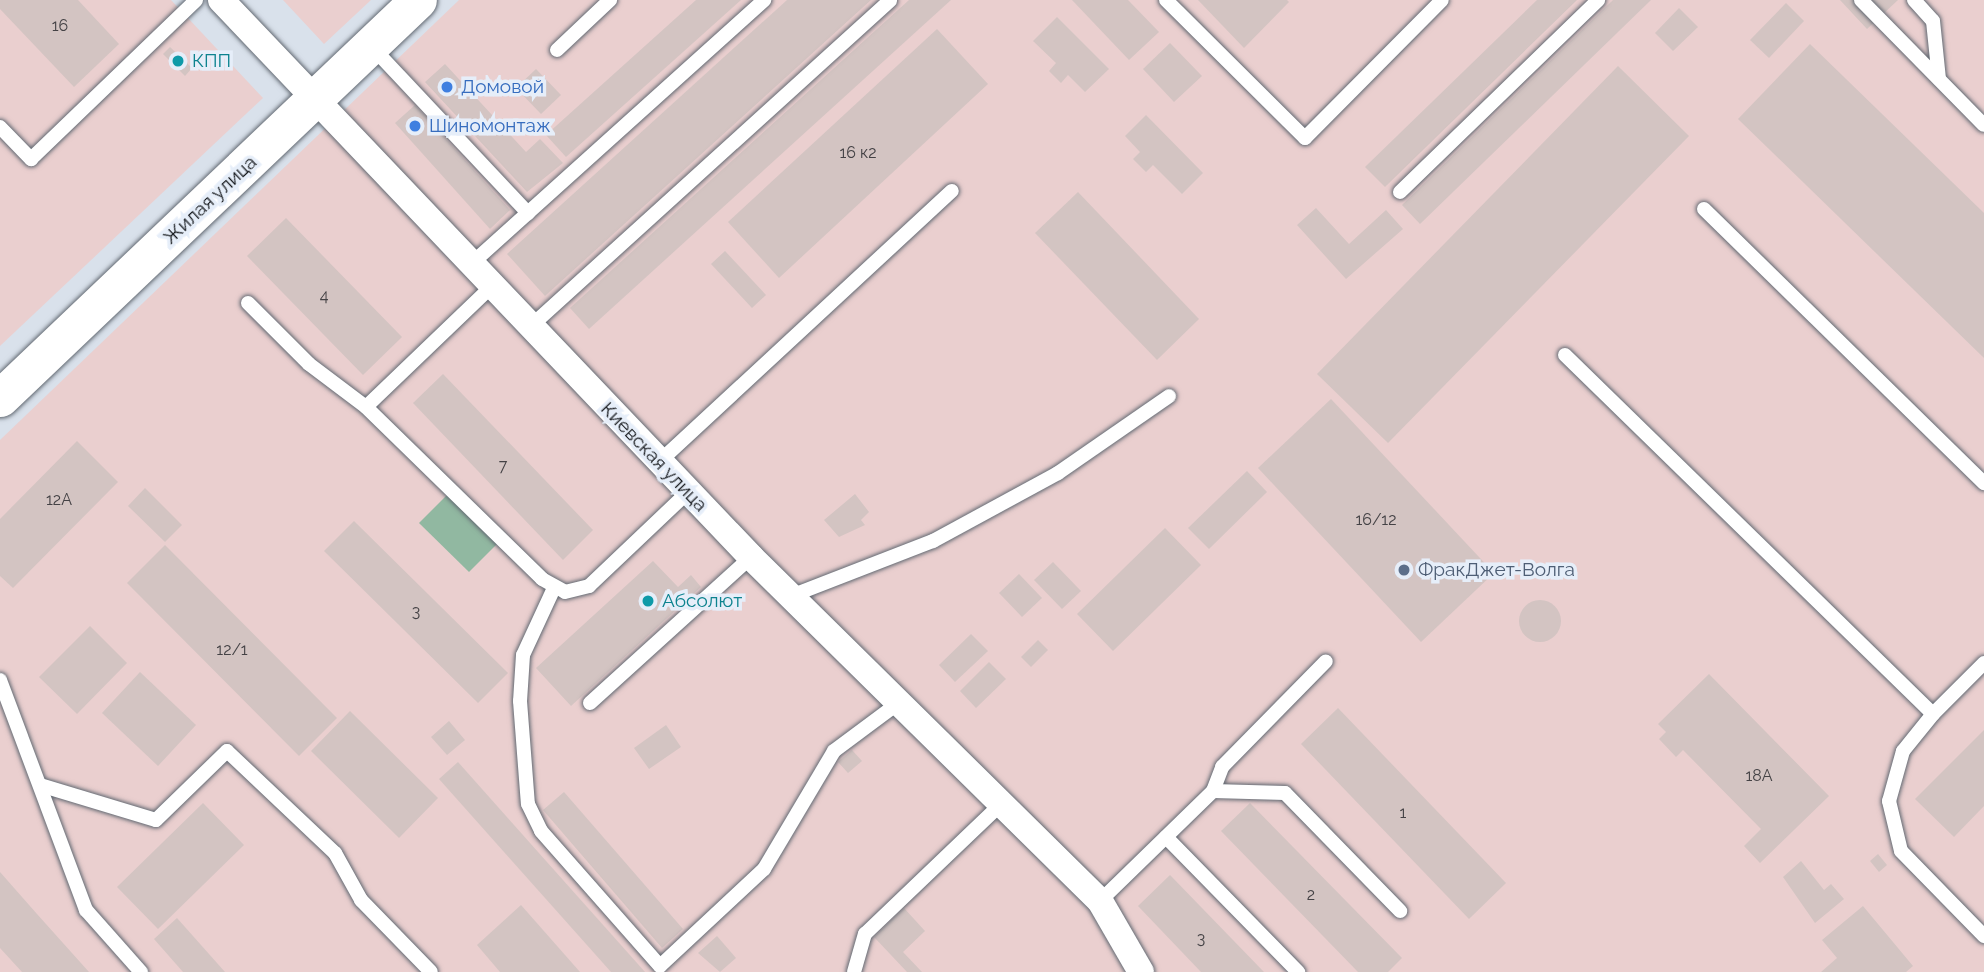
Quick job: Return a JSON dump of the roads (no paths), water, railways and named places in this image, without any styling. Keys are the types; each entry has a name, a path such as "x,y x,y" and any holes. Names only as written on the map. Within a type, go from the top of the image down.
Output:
{"main road":[{"name":"Жилая улица","path":"0,398 418,0"}],"street":[{"name":"Киевская улица","path":"221,0 470,265 751,557 901,701 1100,901 1141,972"}],"lane":[{"path":"0,127 31,159 196,0"},
{"path":"557,50 610,0"},
{"path":"470,265 764,0"},
{"path":"530,327 890,0"},
{"path":"1166,0 1305,138 1442,0"},
{"path":"1400,192 1598,0"},
{"path":"1861,0 1984,125"},
{"path":"1914,0 1933,21 1939,79"},
{"path":"371,46 528,213"},
{"path":"659,462 952,191"},
{"path":"1704,209 1984,483"},
{"path":"366,407 491,287"},
{"path":"248,303 309,364 366,407 554,588 576,592 589,586 688,492"},
{"path":"1565,355 1933,714"},
{"path":"791,596 933,541 1058,473 1169,397"},
{"path":"590,703 751,557"},
{"path":"554,588 523,655 520,701 528,804 541,831 660,966 764,869 834,751 901,701"},
{"path":"1100,901 1213,791 1222,767 1326,661"},
{"path":"1984,663 1933,714 1903,751 1889,800 1901,851 1984,936"},
{"path":"0,680 86,909 141,972"},
{"path":"40,785 156,820 227,751 334,853 360,900 431,972"},
{"path":"1213,791 1284,793 1401,911"},
{"path":"854,972 865,934 1001,804"},
{"path":"1166,837 1297,972"}],"place":[{"name":"КПП","path":"178,61"},
{"name":"Домовой","path":"447,87"},
{"name":"Шиномонтаж","path":"415,126"},
{"name":"ФракДжет-Волга","path":"1404,570"},
{"name":"Абсолют","path":"648,601"}]}
